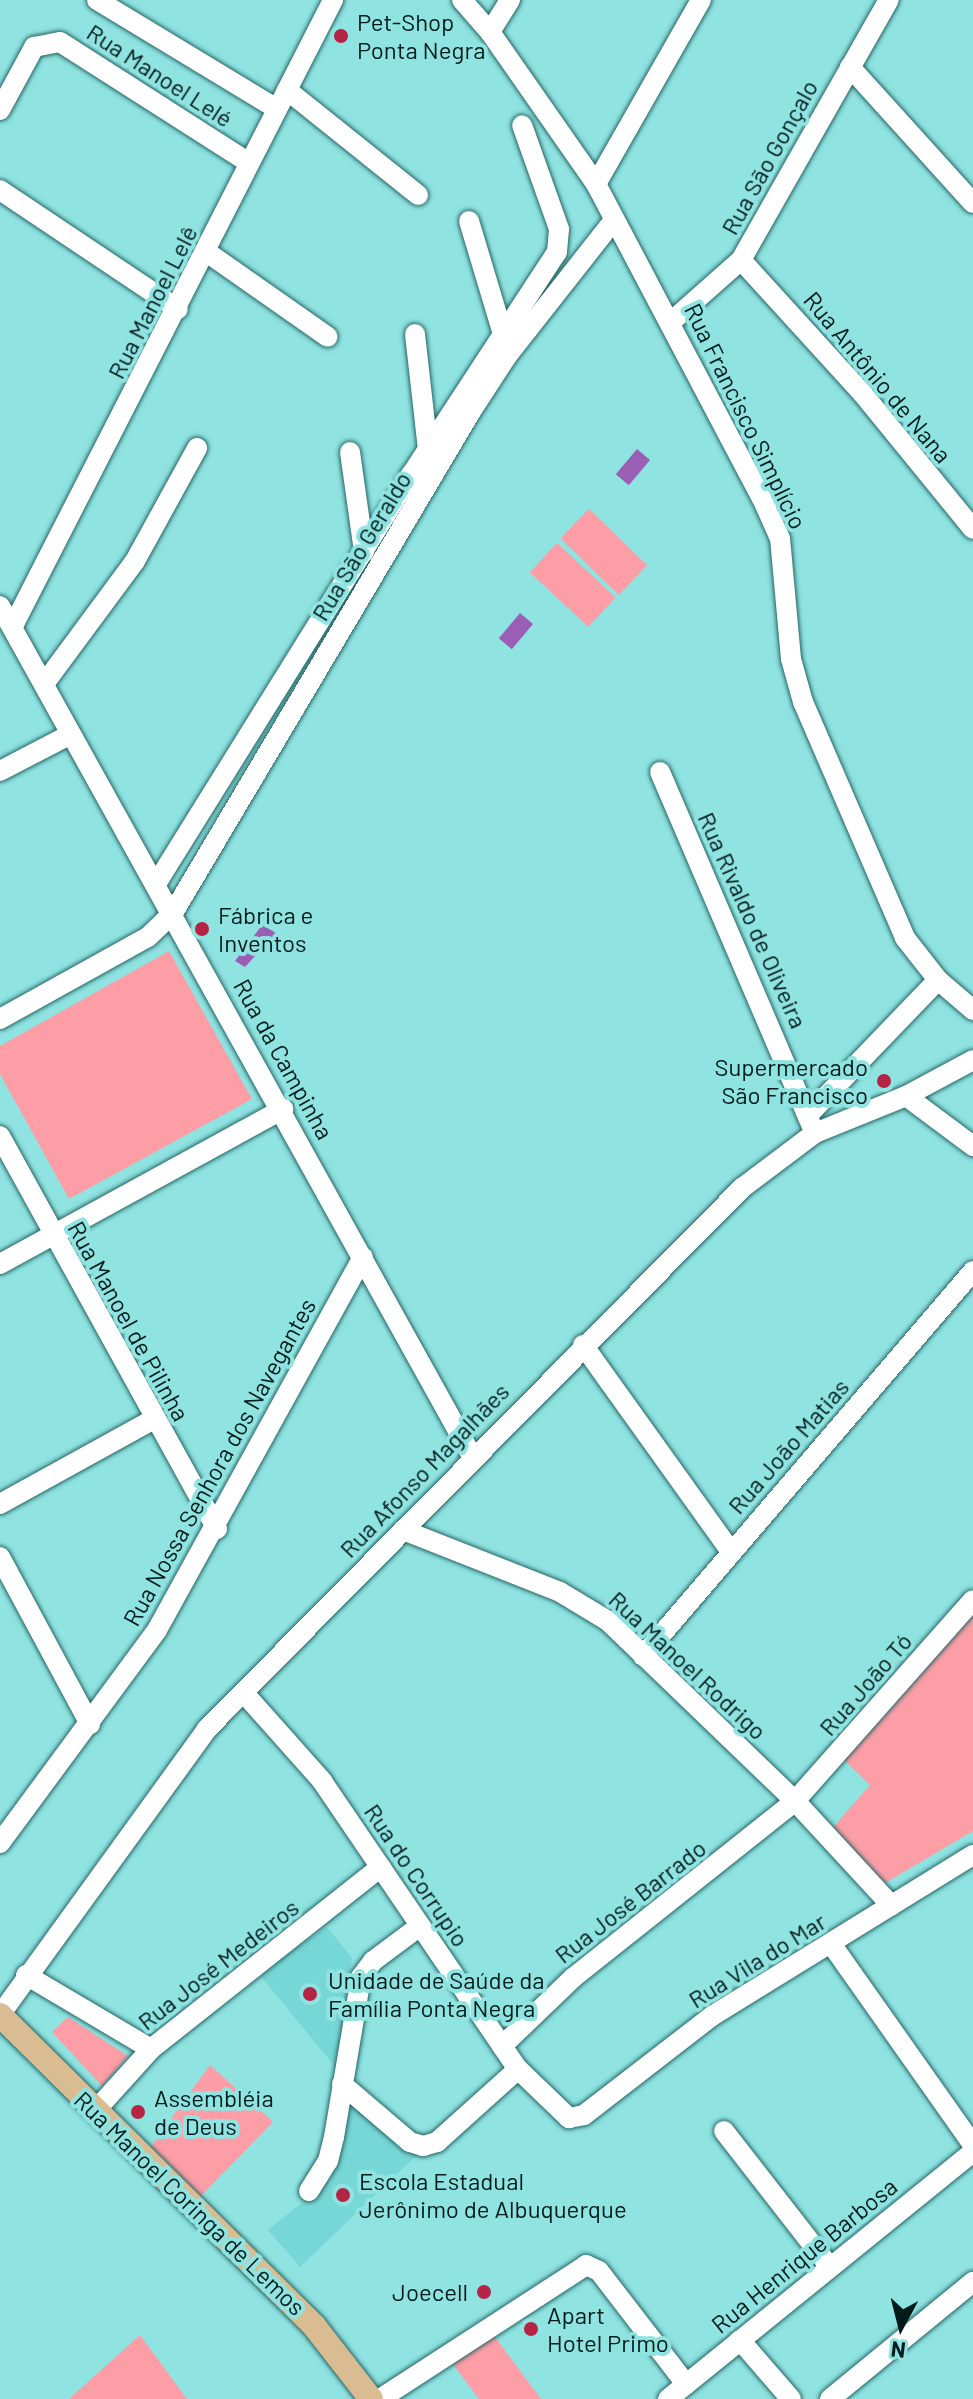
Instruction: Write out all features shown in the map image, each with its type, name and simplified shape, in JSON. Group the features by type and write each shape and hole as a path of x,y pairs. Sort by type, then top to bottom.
{"main road":[{"name":"Rua Manoel Coringa de Lemos","path":"0,2015 315,2327 371,2399"}],"street":[{"path":"97,0 277,109"},
{"name":"Rua Manoel Lelê","path":"13,626 208,253 249,163 333,0"},
{"name":"Rua Francisco Simplício","path":"462,0 490,32 596,184 672,321 780,538 791,659 803,702 899,926 938,980 973,1010"},
{"path":"490,32 510,0"},
{"path":"596,184 701,0"},
{"name":"Rua São Gonçalo","path":"672,321 741,260 889,0"},
{"name":"Rua Manoel Lelé","path":"0,110 41,42 60,42 249,163"},
{"path":"850,67 973,203"},
{"path":"287,90 418,195"},
{"name":"Rua São Geraldo","path":"156,884 560,240 522,125"},
{"path":"0,190 178,309"},
{"name":"Rua São Geraldo","path":"0,1019 148,937 173,913 470,413 507,356 614,220"},
{"path":"469,221 503,334"},
{"path":"208,253 328,337"},
{"name":"Rua Antônio de Nana","path":"741,260 853,382 973,529"},
{"path":"415,334 428,449"},
{"path":"44,684 135,561 197,448"},
{"path":"350,452 364,552"},
{"name":"Rua da Campinha","path":"0,606 283,1109 472,1456"},
{"path":"0,771 71,734"},
{"name":"Rua Rivaldo de Oliveira","path":"660,772 812,1124"},
{"name":"Rua Afonso Magalhães","path":"0,2015 191,1748 472,1456 742,1188 812,1124 938,980"},
{"name":"Rua Afonso Magalhães","path":"812,1124 906,1096 973,1060"},
{"path":"906,1096 973,1146"},
{"path":"0,1264 283,1109"},
{"name":"Rua Manoel de Pilinha","path":"0,1136 52,1236 217,1529"},
{"name":"Rua Nossa Senhora dos Navegantes","path":"0,1843 157,1630 217,1529 363,1257"},
{"name":"Rua João Matias","path":"643,1656 973,1271"},
{"path":"583,1345 731,1552"},
{"path":"0,1504 154,1419"},
{"name":"Rua Manoel Rodrigo","path":"403,1530 560,1592 608,1621 795,1801 891,1905"},
{"path":"0,1557 90,1724"},
{"name":"Rua João Tó","path":"795,1801 973,1600"},
{"name":"Rua do Corrupio","path":"244,1693 322,1781 518,2069 562,2115 577,2119"},
{"name":"Rua José Barrado","path":"502,2046 574,1977 795,1801"},
{"name":"Rua Vila do Mar","path":"577,2119 712,2016 832,1945 973,1855"},
{"name":"Rua José Medeiros","path":"95,2111 151,2049 381,1867"},
{"path":"309,2191 328,2161 364,1971 420,1926"},
{"path":"832,1945 973,2145"},
{"path":"26,1975 151,2049"},
{"path":"342,2084 410,2142 423,2146 437,2142 518,2069"},
{"path":"724,2131 830,2267"},
{"name":"Rua Henrique Barbosa","path":"668,2399 973,2152"},
{"path":"380,2399 586,2265 599,2271 686,2384"},
{"path":"830,2399 973,2282"},
{"path":"740,2340 791,2399"}],"shaded area":[{"path":"637,449 650,460 629,485 616,474"},
{"path":"589,509 647,565 619,595 561,538"},
{"path":"557,543 616,598 588,627 530,572"},
{"path":"520,613 533,624 512,649 499,638"},
{"path":"262,925 276,933 245,967 235,961"},
{"path":"169,951 252,1099 69,1199 0,1074 0,1046"},
{"path":"973,1611 973,1831 885,1883 829,1832 870,1785 840,1756"},
{"name":"Unidade de Saúde da Família Ponta Negra","path":"327,1927 352,1958 336,2068 259,1974"},
{"path":"68,2017 128,2056 102,2086 52,2032"},
{"path":"210,2065 273,2122 200,2197 150,2148"},
{"name":"Escola Estadual Jerônimo de Albuquerque","path":"345,2095 418,2154 300,2267 268,2230 331,2179"},
{"path":"489,2329 541,2399 479,2399 449,2359"},
{"path":"140,2335 187,2399 69,2399"}],"place":[{"name":"Pet-Shop Ponta Negra","path":"341,36"},
{"name":"Fábrica e Inventos","path":"202,929"},
{"name":"Supermercado São Francisco","path":"884,1081"},
{"name":"Unidade de Saúde da Família Ponta Negra","path":"310,1994"},
{"name":"Assembléia de Deus","path":"138,2112"},
{"name":"Escola Estadual Jerônimo de Albuquerque","path":"343,2195"},
{"name":"Joecell","path":"484,2292"},
{"name":"Apart Hotel Primo","path":"531,2329"}]}
